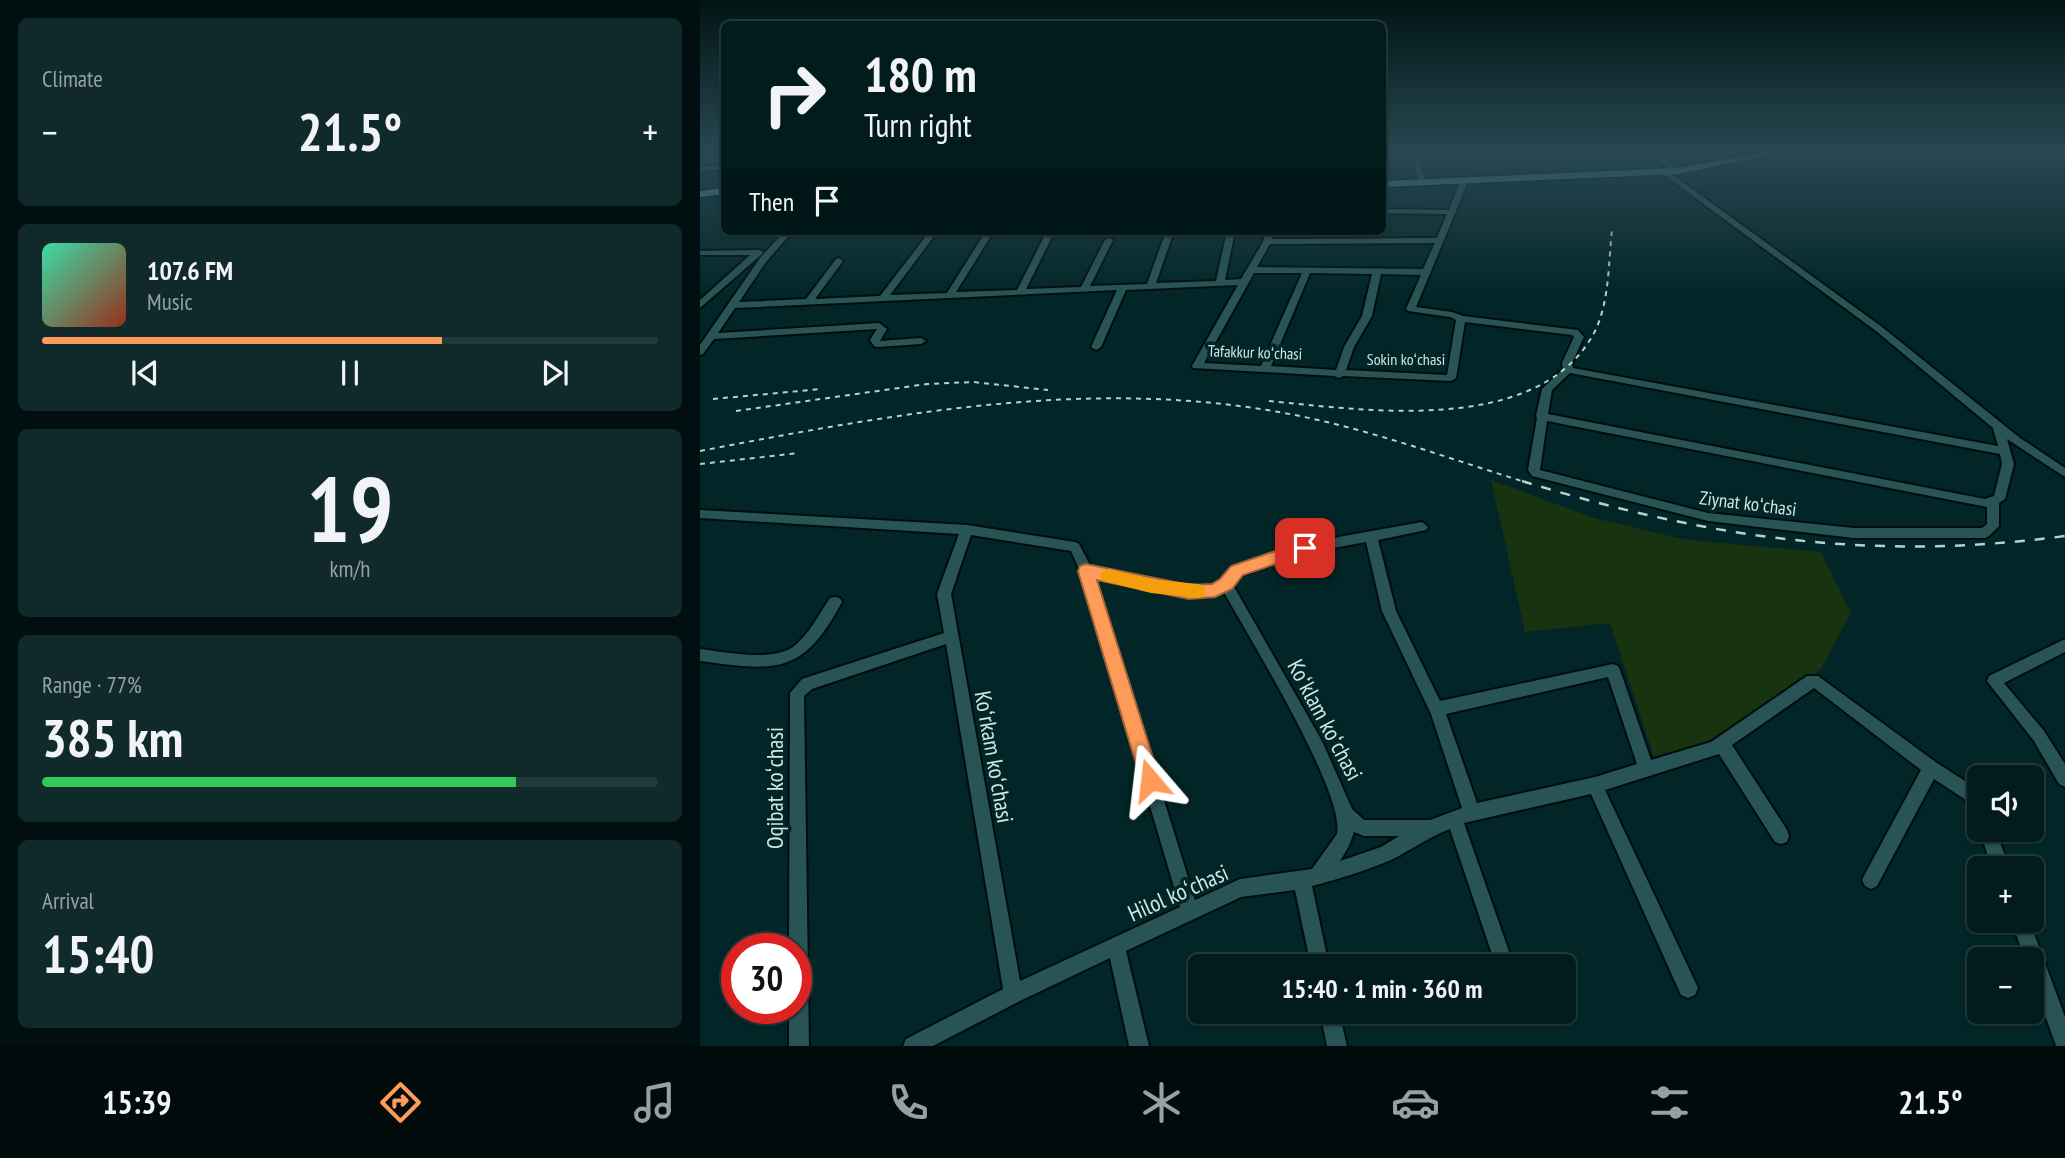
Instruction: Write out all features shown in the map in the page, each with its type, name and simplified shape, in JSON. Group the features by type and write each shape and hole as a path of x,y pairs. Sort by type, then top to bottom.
{"street":[{"path":"1456,200 1411,309 1452,315 1461,320 1575,332 1579,337 1567,363 1568,370 2005,451"},
{"path":"1704,200 1879,329 1998,427 2065,473"},
{"path":"1386,211 1451,212"},
{"path":"700,352 769,252 785,235"},
{"path":"883,298 931,235"},
{"path":"950,295 988,235"},
{"path":"1151,286 1169,235"},
{"path":"1220,283 1230,235"},
{"name":"Tafakkur koʻchasi","path":"1269,235 1197,366 1311,369 1339,375"},
{"path":"1020,292 1048,237"},
{"path":"1084,289 1109,240"},
{"path":"1267,242 1440,240"},
{"path":"700,304 758,252"},
{"path":"700,253 769,252"},
{"path":"808,302 839,261"},
{"path":"1251,270 1426,272"},
{"path":"1265,368 1307,271"},
{"path":"1339,375 1349,347 1367,316 1377,271"},
{"path":"732,305 1244,282"},
{"path":"1096,346 1123,287"},
{"name":"Sokin koʻchasi","path":"1339,375 1451,378 1461,320"},
{"path":"712,336 879,326 882,329 875,343 921,341"},
{"name":"Ziynat koʻchasi","path":"1568,370 1548,386 1541,416 1535,473 1708,517 1854,533 1985,533 1992,529 1993,503 1998,499 2008,464 1998,427"},
{"path":"1541,416 1993,503"},
{"path":"700,514 967,530 1075,547 1086,571 1190,911"},
{"path":"1086,571 1189,592 1215,590 1226,584 1237,571 1305,548 1422,527"},
{"name":"Koʻrkam koʻchasi","path":"967,530 944,594 949,637 1013,994"},
{"path":"1371,536 1389,611 1436,709 1472,812"},
{"name":"Koʻklam koʻchasi","path":"1226,584 1326,765 1347,815"},
{"path":"700,655 768,660 789,657 803,646 835,602"},
{"name":"Oqibat koʻchasi","path":"799,1046 797,693 807,684 949,637"},
{"path":"2065,645 1994,681 2039,736 2065,779"},
{"path":"1436,709 1613,670 1647,770"},
{"name":"Hilol koʻchasi","path":"920,1044 1013,994 1240,888 1309,878 1386,853 1431,828 1472,812 1595,785 1722,744 1807,682 1818,682 1931,768"},
{"path":"1722,744 1781,836"},
{"path":"1871,880 1931,768 1967,792"},
{"path":"1595,785 1688,988"},
{"path":"1347,815 1355,824 1364,828 1431,828"},
{"path":"1318,954 1309,878 1344,839 1347,815"},
{"path":"1455,820 1501,954"},
{"path":"2025,933 2065,1044 2052,1046"},
{"path":"1116,946 1139,1046"},
{"path":"1332,1024 1337,1046"}],"green space":[{"path":"1491,480 1594,518 1687,540 1821,552 1851,613 1821,669 1717,739 1654,757 1610,623 1525,632"}],"railway":[{"path":"1269,401 1351,409 1443,410 1487,403 1528,391 1563,370 1590,340 1597,328 1605,301 1612,230"},
{"path":"736,411 927,384 973,382 1048,390"},
{"path":"713,399 821,389"},
{"path":"700,451 918,413 1064,399 1137,399 1211,403 1315,419 1407,444 1528,483"},
{"path":"700,464 799,453"},
{"path":"1522,481 1658,517 1791,540 1925,546 2065,536"}],"slow traffic":[{"path":"1109,576 1151,586 1198,591"}],"route":[{"path":"1150,780 1086,571 1189,592 1215,590 1226,584 1237,571 1305,548"}]}
